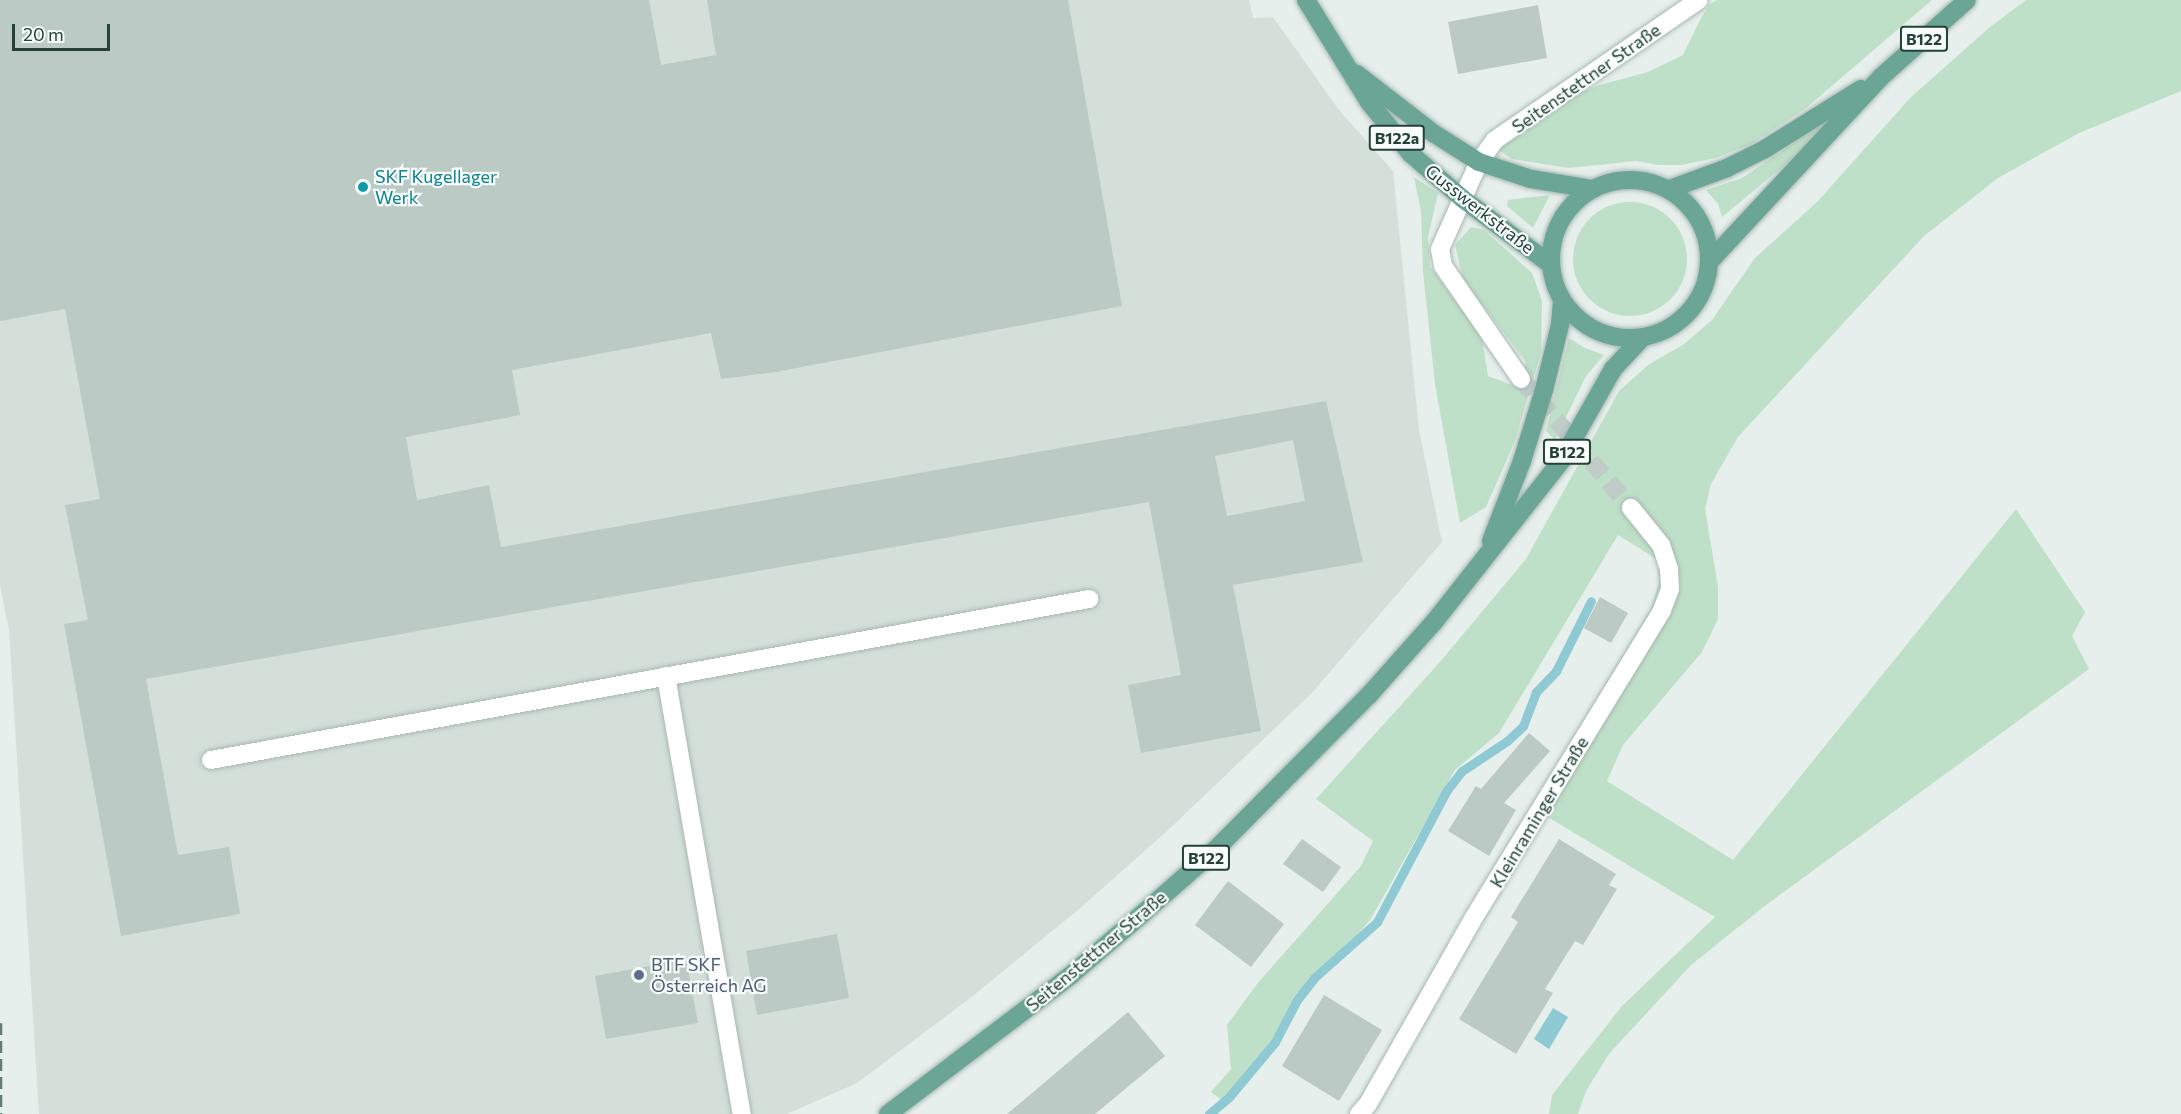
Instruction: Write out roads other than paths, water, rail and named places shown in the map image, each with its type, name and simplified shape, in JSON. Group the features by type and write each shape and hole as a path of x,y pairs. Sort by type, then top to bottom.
{"main road":[{"name":"Gusswerkstraße","path":"1306,0 1346,66 1391,132 1463,199 1550,264"},
{"name":"B122","path":"1711,260 1881,77 1967,0"},
{"name":"Gusswerkstraße","path":"1346,66 1433,133 1479,162 1531,179 1593,189"},
{"name":"B122","path":"1670,189 1727,168 1765,149 1881,77"},
{"name":"B122","path":"1618,180 1644,180 1670,189 1692,207 1706,232 1711,260 1705,288 1691,312 1668,330 1641,339 1611,337 1583,324 1562,302 1554,284 1550,264 1554,234 1569,207 1593,189 1618,180"},
{"name":"Seitenstettner Straße","path":"1484,560 1522,461 1541,400 1560,325 1562,302"},
{"name":"Seitenstettner Straße","path":"888,1114 1071,975 1216,849 1369,695 1484,560 1561,461 1613,369 1641,339"}],"street":[{"name":"Seitenstettner Straße","path":"1521,379 1443,266 1440,249 1479,162 1495,140 1699,0"},
{"name":"Kleinraminger Straße","path":"1359,1114 1368,1104 1473,919 1662,610 1670,589 1669,569 1661,545 1631,508"},
{"path":"211,760 1089,599"},
{"path":"666,676 742,1114"}],"water":[{"path":"1553,1008 1568,1017 1549,1049 1534,1039"}],"waterway":[{"path":"1209,1114 1229,1097 1275,1042 1297,1000 1314,978 1377,922 1447,790 1462,771 1507,741 1523,726 1536,692 1556,671 1591,601"}],"tunnel":[{"path":"1521,379 1631,508"}],"railway":[{"path":"0,1023 0,1114"}],"place":[{"name":"SKF Kugellager Werk","path":"363,187"},
{"name":"BTF SKF Österreich AG","path":"639,975"}]}
